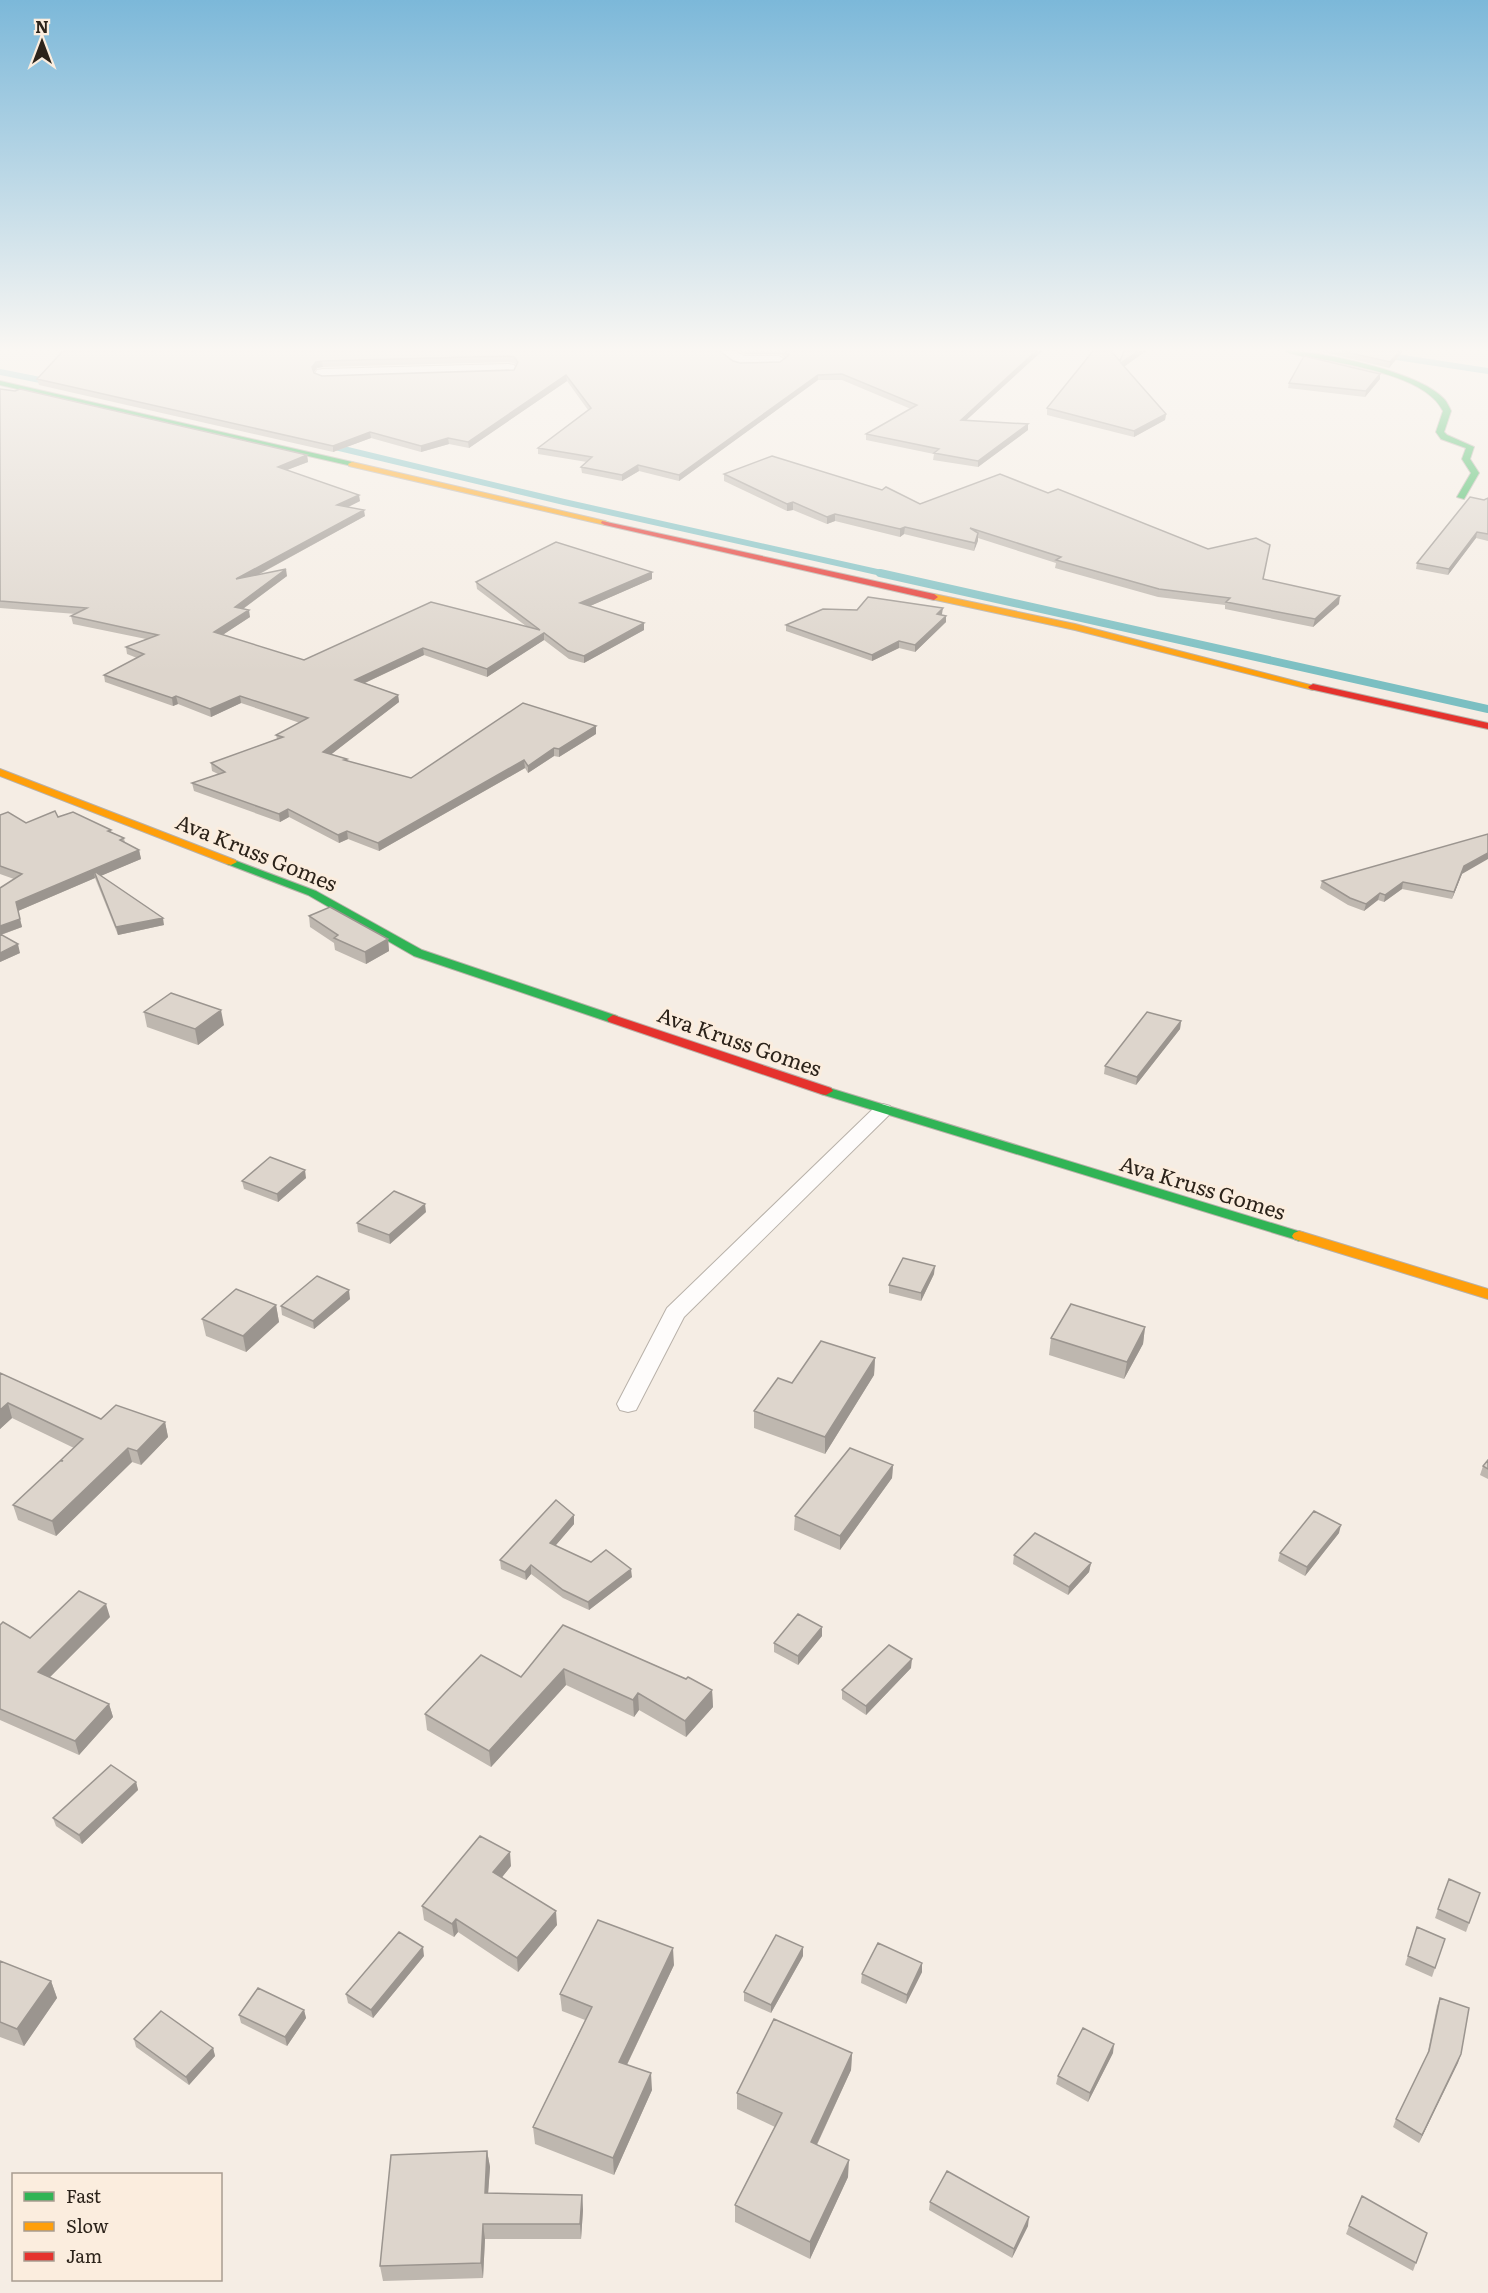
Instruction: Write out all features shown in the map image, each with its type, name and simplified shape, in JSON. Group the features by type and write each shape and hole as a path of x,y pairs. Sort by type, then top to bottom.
{"street":[{"path":"324,458 796,567 1075,627 1273,678 1488,726"},
{"path":"1461,497 1475,473 1466,458"},
{"name":"Ava Kruss Gomes","path":"0,772 312,893 418,953 883,1110 1488,1294"}],"lane":[{"path":"628,1404 675,1313 883,1110"}],"building":[{"path":"0,458 300,458 278,467 359,495 337,505 364,510 236,579 286,569 235,607 249,610 214,632 304,660 431,602 540,630 476,582 556,542 652,572 580,603 644,623 584,656 568,651 544,633 487,669 423,648 355,680 398,695 323,752 411,778 523,703 596,726 559,749 554,748 528,766 524,760 378,843 347,831 338,835 288,809 279,814 192,783 225,772 211,763 283,737 276,735 308,718 240,696 210,709 176,696 172,698 104,675 144,654 126,647 158,635 71,616 87,608 0,601"},
{"path":"591,458 703,458 679,475 638,465 622,475 581,467"},
{"path":"767,458 778,458 882,490 886,487 920,504 1000,474 1048,493 1058,489 1208,549 1256,538 1270,545 1263,579 1340,596 1315,619 1226,602 1230,598 1159,589 1056,560 1061,557 970,528 978,533 975,543 835,514 827,517 793,502 787,504 724,474"},
{"path":"962,458 982,458 978,461"},
{"path":"1470,497 1484,500 1488,498 1488,534 1477,532 1449,569 1417,563"},
{"path":"868,597 943,608 937,614 946,616 915,645 899,641 872,655 786,625 823,609 857,610"},
{"path":"55,811 58,817 73,812 111,830 108,831 124,838 120,840 139,850 16,902 20,919 0,926 0,888 22,874 0,866 0,815 8,812 26,823"},
{"path":"1488,834 1488,853 1464,866 1454,892 1403,882 1385,895 1380,893 1366,904 1350,898 1322,881"},
{"path":"94,871 163,918 116,927"},
{"path":"330,907 388,939 365,952 334,938 338,935 309,916"},
{"path":"0,934 18,944 0,953"},
{"path":"171,993 221,1010 195,1029 144,1012"},
{"path":"1147,1012 1181,1021 1137,1077 1105,1066"},
{"path":"270,1157 305,1170 277,1194 242,1181"},
{"path":"394,1191 425,1204 389,1235 357,1223"},
{"path":"903,1258 935,1266 921,1293 889,1285"},
{"path":"317,1276 349,1290 313,1321 281,1306"},
{"path":"236,1289 276,1305 243,1336 202,1319"},
{"path":"1071,1304 1145,1327 1127,1362 1051,1338"},
{"path":"821,1341 875,1358 825,1437 754,1411 778,1378 792,1383"},
{"path":"0,1373 101,1419 116,1405 165,1422 137,1451 128,1448 52,1521 13,1505 60,1461 63,1461 61,1460 83,1439 8,1403 0,1410"},
{"path":"850,1448 893,1465 840,1536 795,1516"},
{"path":"556,1500 574,1515 550,1543 591,1562 606,1550 631,1569 588,1602 563,1590 531,1565 525,1572 500,1560"},
{"path":"1314,1511 1341,1525 1307,1567 1280,1553"},
{"path":"1035,1533 1091,1563 1069,1587 1014,1555"},
{"path":"79,1591 106,1604 38,1672 109,1704 75,1741 0,1709 0,1625 3,1622 30,1638"},
{"path":"798,1614 822,1627 798,1656 774,1643"},
{"path":"563,1625 686,1679 688,1677 712,1690 685,1721 638,1693 633,1700 564,1669 489,1751 425,1714 481,1655 521,1677"},
{"path":"889,1645 912,1659 866,1706 842,1690"},
{"path":"111,1765 136,1782 79,1835 53,1818"},
{"path":"480,1836 510,1852 493,1872 556,1911 517,1958 456,1919 452,1924 422,1906"},
{"path":"1449,1879 1480,1893 1469,1923 1438,1909"},
{"path":"598,1920 673,1948 619,2062 651,2073 613,2158 533,2127 592,2007 560,1994"},
{"path":"1417,1927 1445,1939 1435,1968 1408,1956"},
{"path":"399,1932 423,1947 371,2010 346,1994"},
{"path":"776,1935 803,1947 771,2005 744,1992"},
{"path":"878,1943 922,1963 907,1995 862,1974"},
{"path":"0,1961 51,1981 17,2029 0,2022"},
{"path":"258,1988 304,2010 285,2037 239,2015"},
{"path":"1440,1998 1469,2008 1461,2054 1422,2135 1396,2119 1429,2051"},
{"path":"161,2011 213,2048 186,2077 134,2039"},
{"path":"774,2019 852,2053 811,2142 849,2160 810,2242 735,2205 782,2113 737,2093"},
{"path":"1083,2028 1114,2044 1090,2093 1058,2076"},
{"path":"487,2151 485,2193 582,2195 580,2224 483,2224 481,2263 380,2266 391,2155"},
{"path":"947,2171 1029,2217 1014,2249 930,2202"},
{"path":"1362,2196 1427,2233 1416,2263 1349,2226"}],"waterway":[{"path":"381,458 564,502 886,574"},
{"path":"880,573 1488,709"}],"traffic: fast":[{"path":"326,458 352,464"},
{"path":"1461,497 1475,473 1466,458"},
{"path":"231,862 312,893 418,953 613,1019"},
{"path":"826,1091 1299,1236"}],"traffic: slow":[{"path":"352,464 605,523"},
{"path":"934,597 1075,627 1313,687"},
{"path":"0,772 231,862"},
{"path":"1299,1236 1488,1294"}],"traffic: jam":[{"path":"605,523 934,597"},
{"path":"1313,687 1488,726"},
{"path":"613,1019 826,1091"}]}
